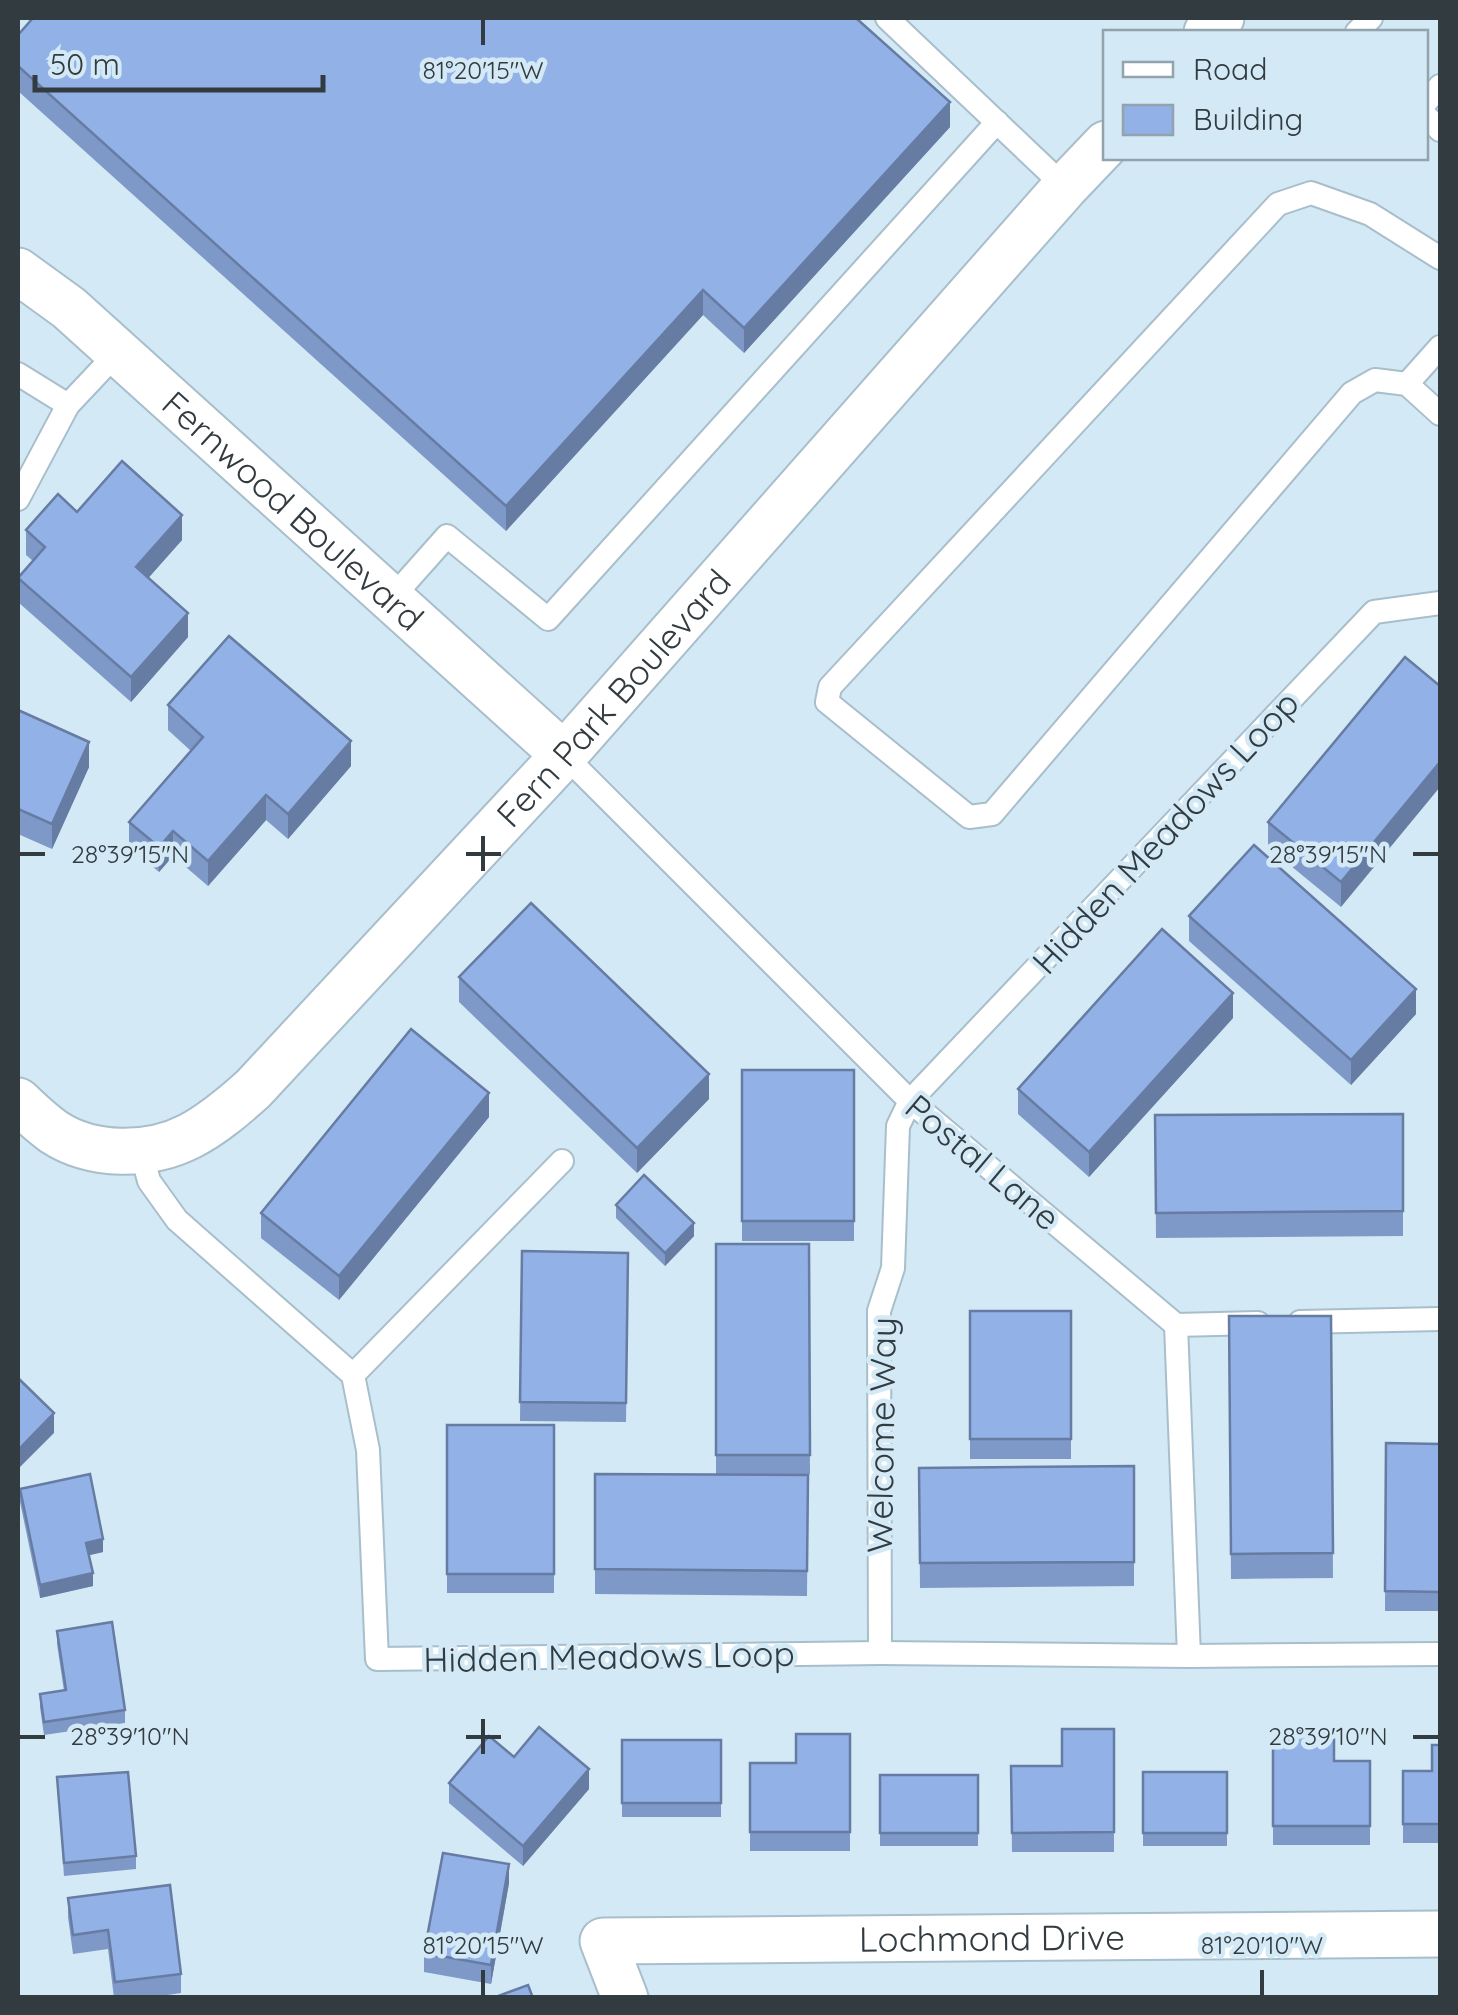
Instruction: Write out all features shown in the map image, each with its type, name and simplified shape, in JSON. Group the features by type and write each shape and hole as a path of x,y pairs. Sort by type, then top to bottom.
{"street":[{"name":"Fern Park Boulevard","path":"18,1101 55,1133 94,1149 141,1151 187,1138 224,1115 253,1090 564,755 1103,147"},
{"name":"Fernwood Boulevard","path":"18,271 70,308 564,755"},
{"name":"Lochmond Drive","path":"625,1998 603,1941 1440,1934"}],"lane":[{"path":"887,18 1065,187"},
{"path":"391,599 447,536 548,619 997,122"},
{"path":"1440,258 1370,214 1311,193 1278,204 830,687 828,702 969,817 992,814 1352,393 1375,380 1407,384 1440,414"},
{"path":"1407,384 1440,347"},
{"path":"18,498 68,405 118,352"},
{"path":"18,374 68,405"},
{"name":"Hidden Meadows Loop","path":"910,1102 1374,612 1440,603"},
{"name":"Postal Lane","path":"564,755 910,1102 1176,1324"},
{"name":"Welcome Way","path":"880,1653 878,1311 892,1268 898,1126 910,1102"},
{"path":"141,1151 148,1181 177,1220 353,1376 562,1160"},
{"path":"1188,1656 1176,1324 1440,1319"},
{"name":"Hidden Meadows Loop","path":"353,1376 368,1450 377,1659 880,1653 1440,1654"}],"building":[{"path":"33,18 856,18 950,102 744,328 703,290 506,506 18,66 18,35"},
{"path":"122,461 182,515 136,567 188,613 131,677 18,578 45,547 26,530 58,494 77,512"},
{"path":"229,636 351,741 288,814 266,795 208,861 173,831 159,847 129,822 203,737 168,705"},
{"path":"1405,657 1440,686 1440,762 1341,882 1268,822"},
{"path":"18,710 89,742 52,824 18,809"},
{"path":"1254,845 1416,989 1351,1060 1189,916"},
{"path":"531,903 709,1074 637,1148 459,977"},
{"path":"1162,929 1233,993 1089,1152 1018,1089"},
{"path":"411,1029 489,1093 339,1276 261,1213"},
{"path":"742,1070 854,1070 854,1221 742,1221"},
{"path":"1403,1114 1403,1211 1156,1213 1155,1115"},
{"path":"644,1175 694,1223 665,1253 616,1205"},
{"path":"716,1244 809,1244 810,1455 716,1455"},
{"path":"522,1251 628,1253 626,1403 520,1402"},
{"path":"970,1311 1071,1311 1071,1439 970,1439"},
{"path":"1229,1316 1331,1316 1333,1553 1231,1554"},
{"path":"18,1378 54,1413 18,1450"},
{"path":"447,1425 554,1425 554,1574 447,1574"},
{"path":"1386,1443 1440,1444 1440,1592 1385,1591"},
{"path":"1134,1466 1134,1562 920,1563 919,1468"},
{"path":"90,1474 103,1539 86,1543 93,1573 40,1585 20,1489"},
{"path":"595,1474 808,1475 807,1571 595,1569"},
{"path":"112,1622 125,1710 44,1722 40,1694 66,1690 57,1631"},
{"path":"539,1727 589,1769 523,1846 449,1783 489,1736 514,1757"},
{"path":"1062,1729 1114,1729 1114,1832 1012,1833 1011,1766 1062,1766"},
{"path":"1273,1731 1334,1731 1334,1761 1370,1761 1370,1826 1273,1826"},
{"path":"796,1734 850,1734 850,1832 750,1832 750,1763 796,1763"},
{"path":"622,1740 721,1740 721,1803 622,1803"},
{"path":"1432,1745 1440,1745 1440,1824 1403,1824 1403,1771 1432,1771"},
{"path":"128,1772 136,1856 64,1863 57,1777"},
{"path":"1143,1772 1227,1772 1227,1833 1143,1833"},
{"path":"880,1775 978,1775 978,1833 880,1833"},
{"path":"443,1853 509,1864 491,1965 424,1953"},
{"path":"170,1885 181,1974 115,1982 108,1930 73,1935 68,1898"},
{"path":"528,1985 533,1998 493,1998"}]}
